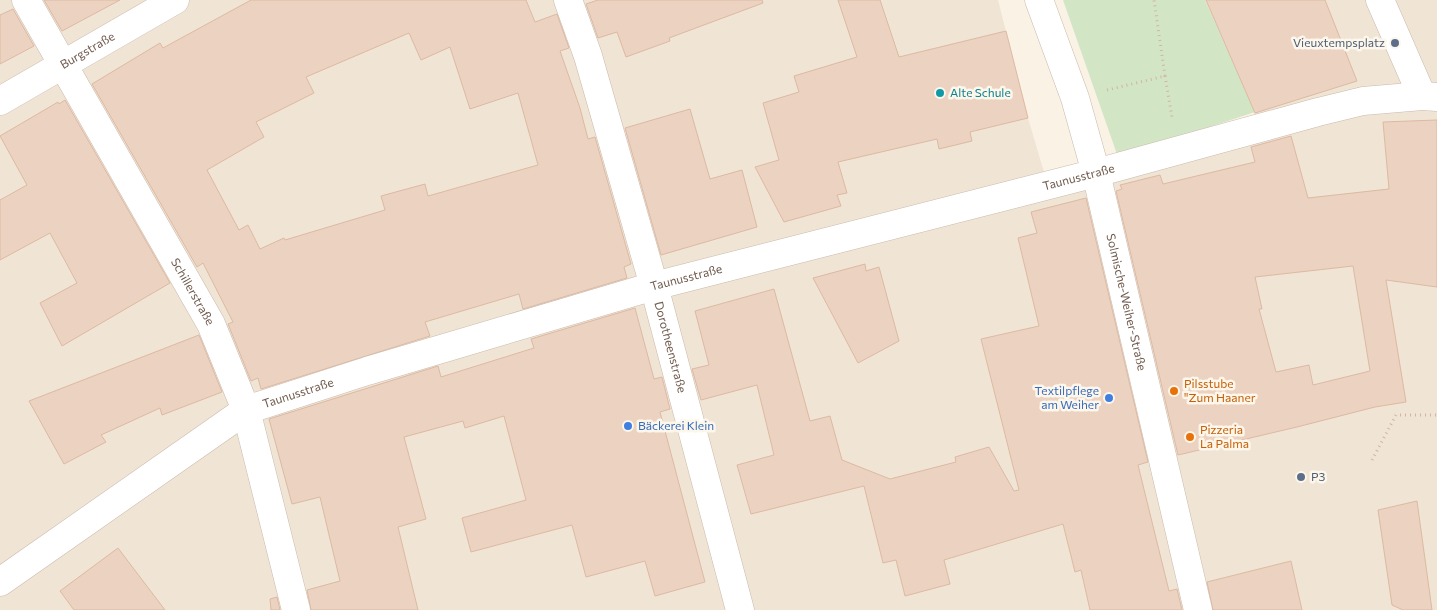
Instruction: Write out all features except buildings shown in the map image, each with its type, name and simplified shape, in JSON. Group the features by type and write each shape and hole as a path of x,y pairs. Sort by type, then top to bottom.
{"street":[{"name":"Schillerstraße","path":"26,0 211,324 246,410 296,610"},
{"name":"Burgstraße","path":"0,101 175,0"},
{"name":"Dorotheenstraße","path":"568,0 588,56 654,286 740,610"},
{"name":"Solmische-Weiher-Straße","path":"1039,0 1075,98 1096,173 1198,610"},
{"path":"1380,0 1430,96"},
{"name":"Taunusstraße","path":"0,582 246,410 368,371 654,286 1096,173 1363,101 1430,96"}],"path":[{"path":"1154,0 1178,150"},
{"path":"1075,98 1165,76"},
{"path":"1372,460 1396,415 1437,415"}],"shaded area":[{"path":"0,0 998,0 1028,118 1051,196 1264,136 1205,0 1437,0 1437,610 0,610"}],"green space":[{"path":"1063,0 1205,0 1255,112 1118,157"}],"place":[{"name":"Vieuxtempsplatz","path":"1395,43"},
{"name":"Alte Schule","path":"940,93"},
{"name":"Pilsstube \"Zum Haaner","path":"1174,391"},
{"name":"Textilpflege am Weiher","path":"1109,398"},
{"name":"Bäckerei Klein","path":"628,426"},
{"name":"Pizzeria La Palma","path":"1190,437"},
{"name":"P3","path":"1301,477"}]}
